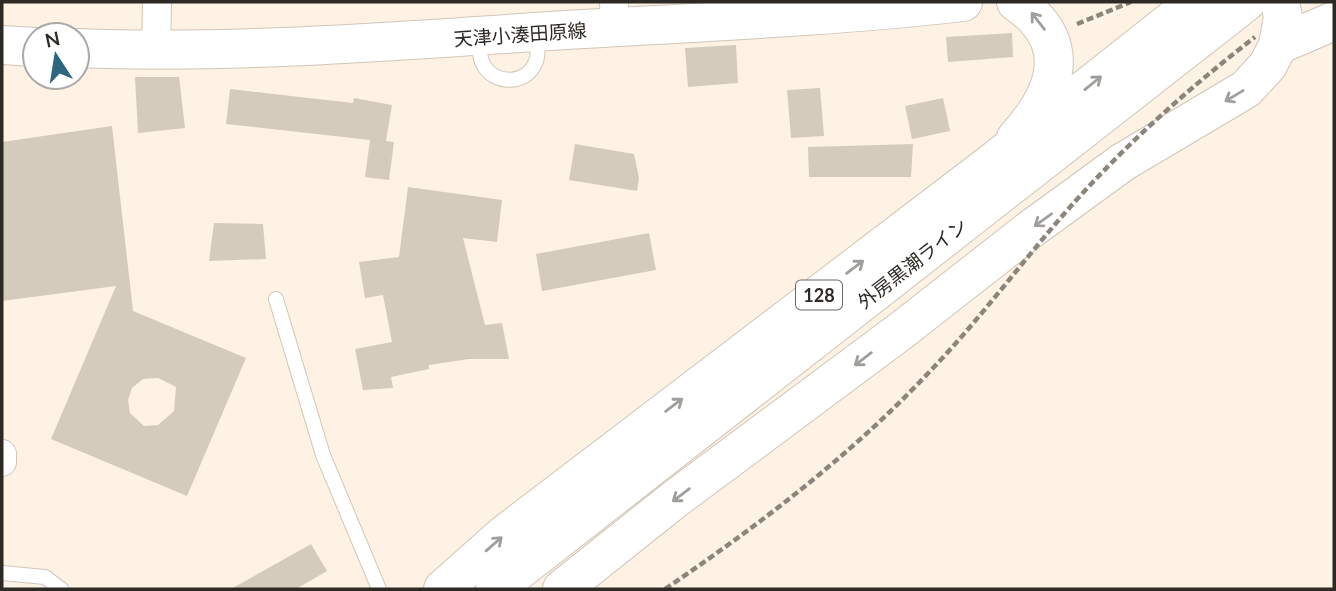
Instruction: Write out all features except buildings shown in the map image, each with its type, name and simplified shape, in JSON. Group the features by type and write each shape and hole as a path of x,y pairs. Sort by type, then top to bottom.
{"main road":[{"name":"天津小湊田原線","path":"91,49 156,51 315,47 536,32 614,15 859,12 963,2"},
{"path":"993,162 1036,115 1047,94 1055,62 1047,33 1034,14 1016,2"},
{"name":"128","path":"443,589 505,534 993,162 1195,2"},
{"path":"562,589 675,499 902,330 1031,229 1123,162 1247,89 1268,65 1259,28 1283,17 1280,2"},
{"name":"128","path":"1259,28 1334,21"},
{"name":"外房黒潮ライン","path":"503,582 1259,28"},
{"path":"2,46 21,47"}],"street":[{"path":"156,51 157,2"},
{"path":"2,454 2,462"}],"lane":[{"path":"276,299 323,455 379,589"},
{"path":"2,573 45,577 61,589"}],"path":[{"path":"1074,25 1131,2"},
{"path":"665,589 827,472 887,416 967,331 1093,182 1259,28"}]}
